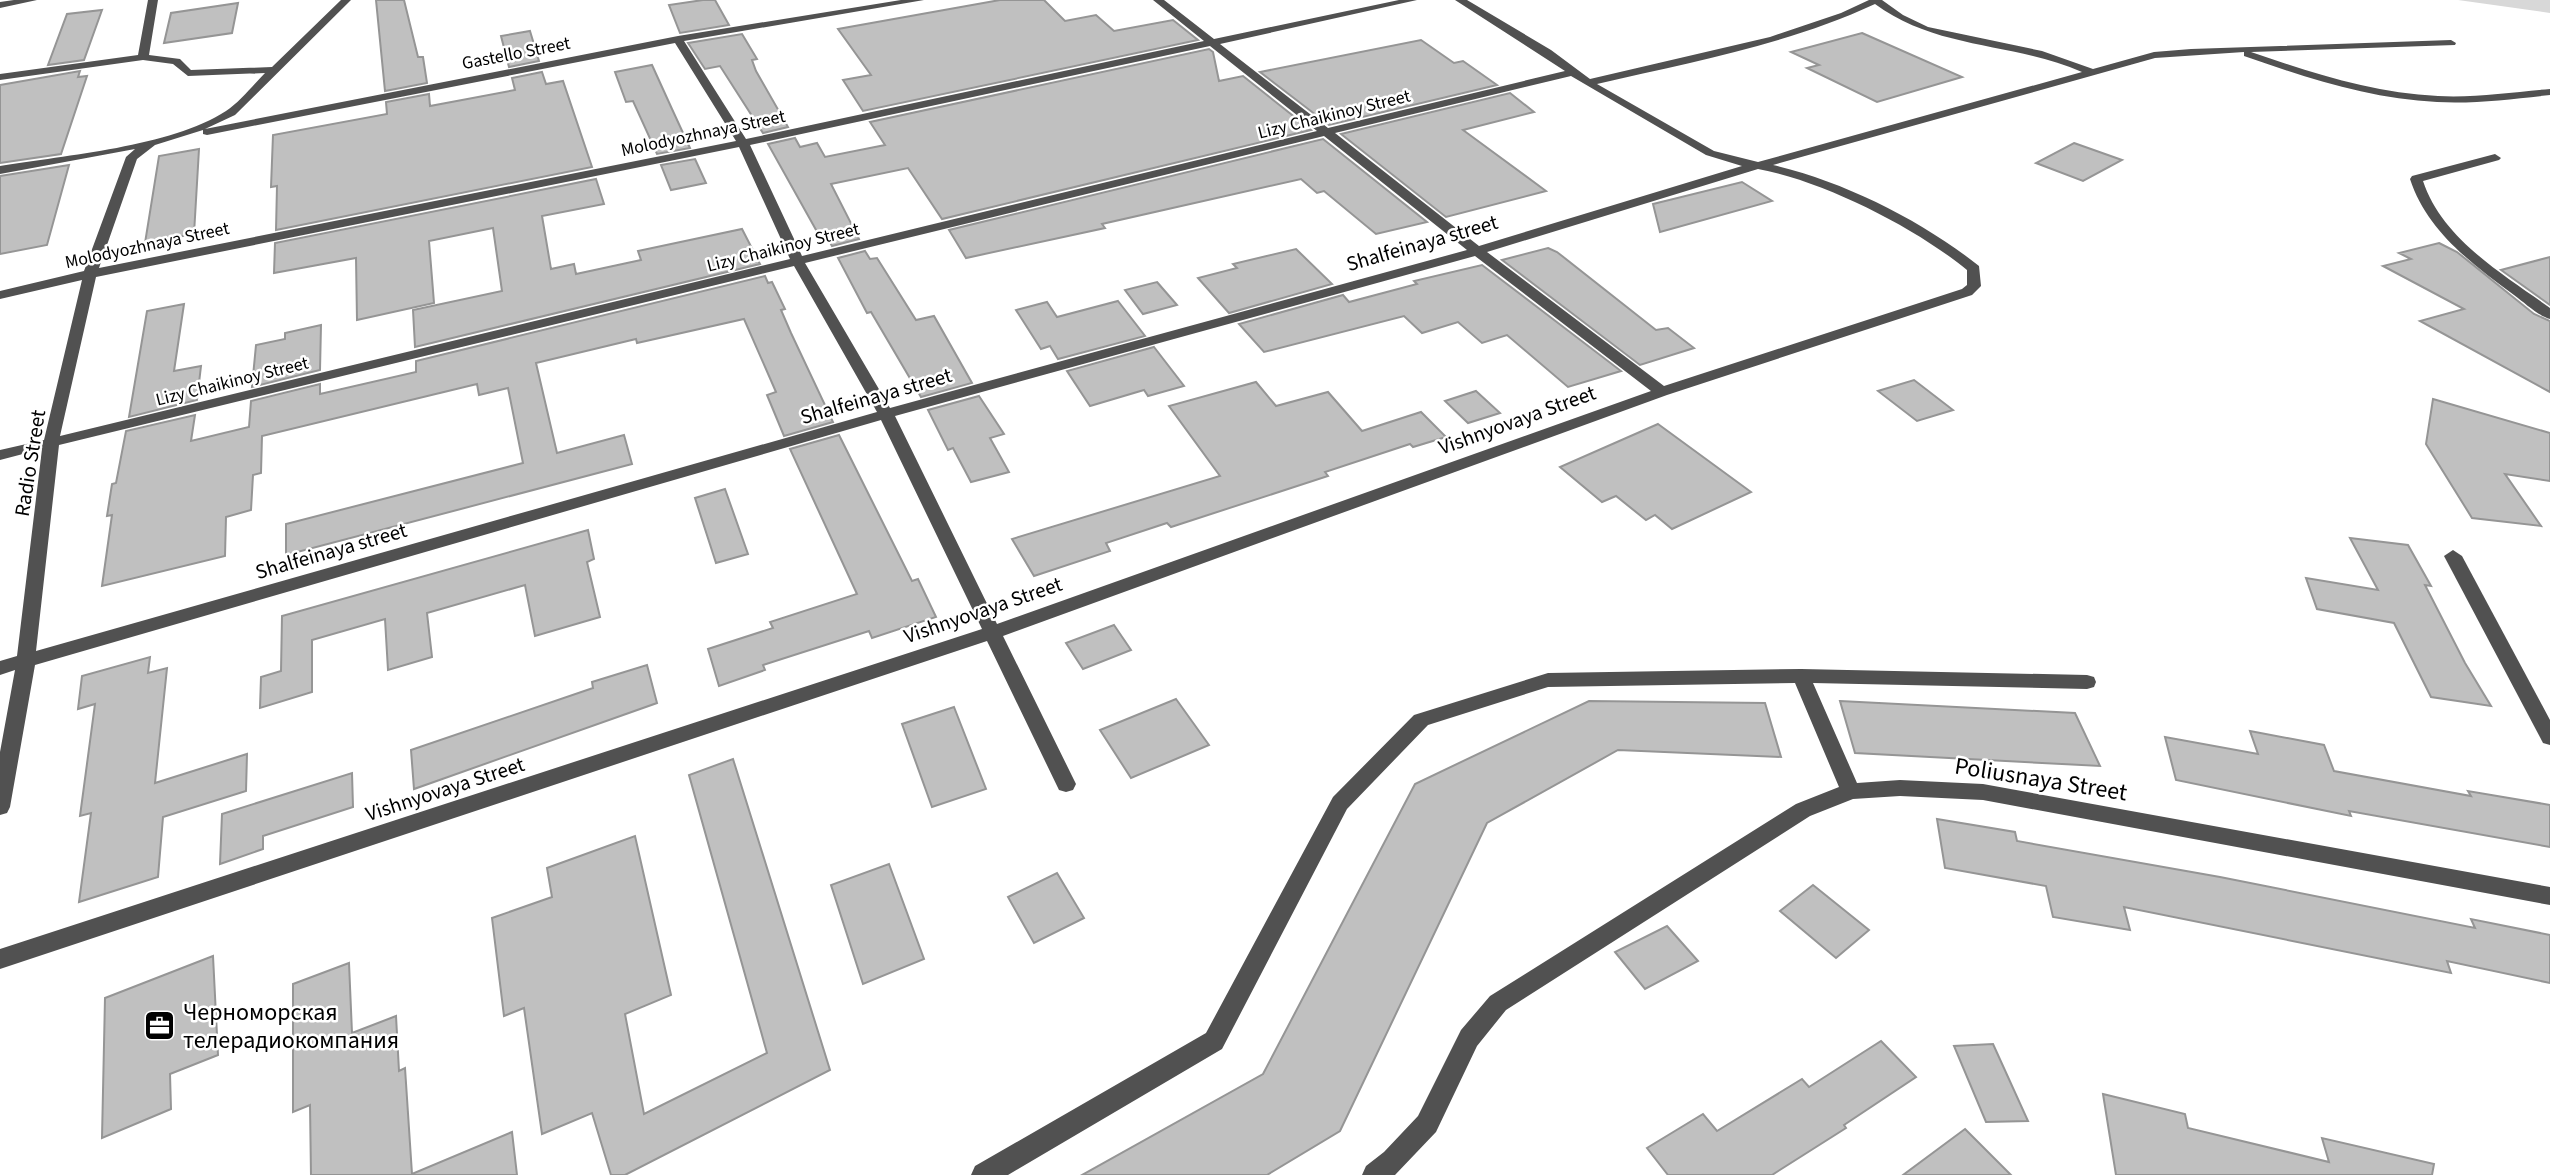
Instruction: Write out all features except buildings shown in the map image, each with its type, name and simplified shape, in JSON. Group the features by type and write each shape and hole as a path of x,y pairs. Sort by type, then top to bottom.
{"street":[{"path":"0,5 32,0"},
{"path":"144,57 153,0"},
{"path":"151,143 198,128 232,113 346,0"},
{"name":"Gastello Street","path":"0,170 121,149 678,39 919,0"},
{"path":"1158,0 1477,251 1662,392"},
{"name":"Molodyozhnaya Street","path":"0,295 90,274 743,143 1412,0"},
{"path":"1460,0 1547,52 1588,83 1719,158 1764,166"},
{"path":"1588,83 1798,31 1852,13 1877,0 1891,14 1914,27 2052,54 2092,72"},
{"path":"678,39 743,143 798,262 886,414 1066,783"},
{"name":"Shalfeinaya street","path":"0,668 886,414 1477,251 1705,180 1764,166 2154,55 2451,43"},
{"path":"2236,50 2302,73 2390,94 2460,99 2550,92"},
{"path":"0,77 144,57 176,61 188,73 274,69"},
{"name":"Lizy Chaikinoy Street","path":"0,455 1573,72"},
{"name":"Radio Street","path":"0,807 26,660 51,443 90,274 132,157 151,143"},
{"path":"2495,158 2416,179 2418,196 2487,269 2550,315"},
{"name":"Vishnyovaya Street","path":"0,959 994,632 1662,392 1967,292 1974,286 1974,269 1961,257 1894,218 1785,171 1764,166"},
{"path":"2453,556 2550,738"},
{"path":"1801,676 1851,790"},
{"path":"984,1175 1214,1041 1340,803 1421,720 1548,680 1801,676 2087,682"},
{"name":"Poliusnaya Street","path":"1375,1175 1427,1124 1469,1038 1498,1003 1803,810 1851,790 1900,788 1983,792 2550,896"}],"shaded area":[{"path":"2458,0 2550,0 2550,13"}],"place":[{"name":"Черноморская телерадиокомпания","path":"160,1026"}]}
